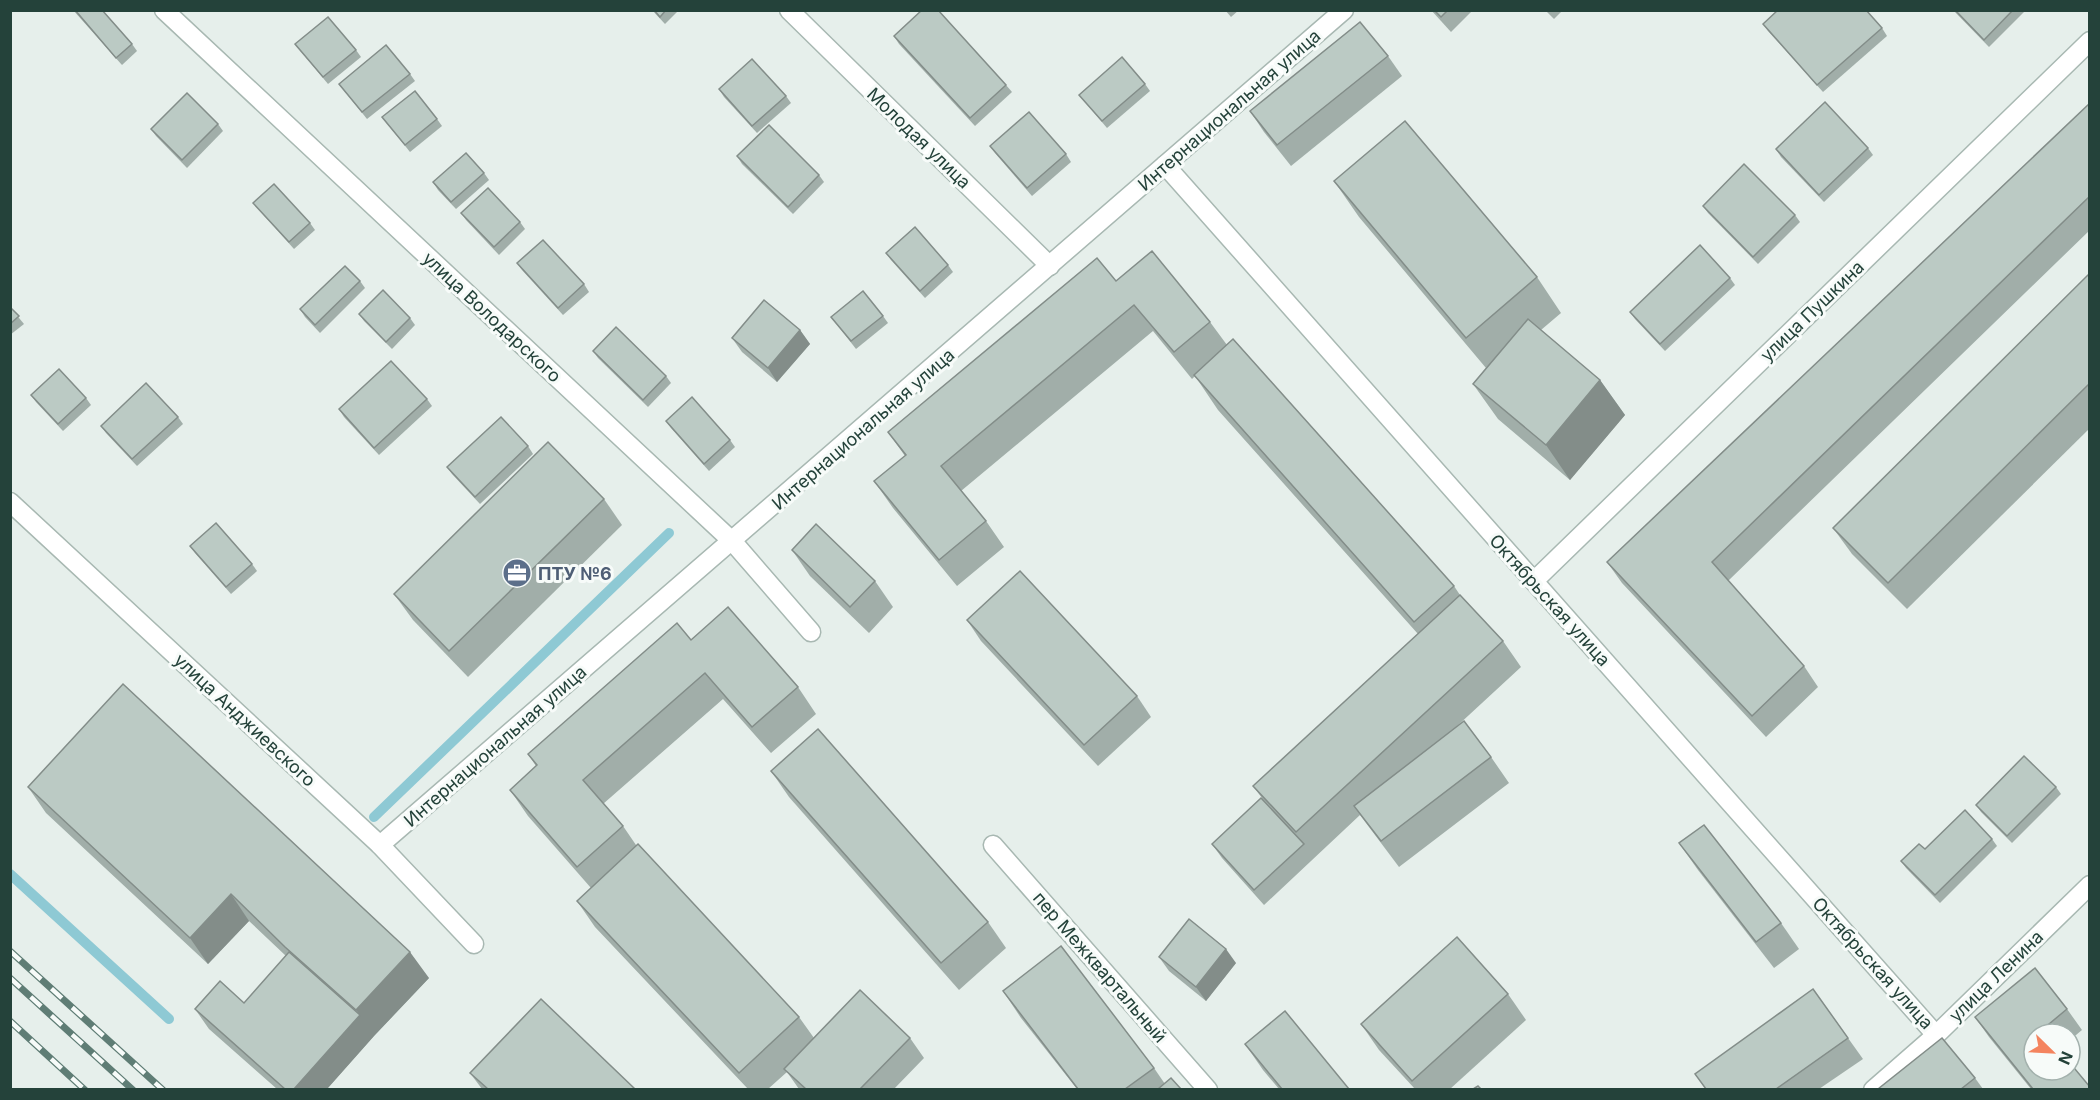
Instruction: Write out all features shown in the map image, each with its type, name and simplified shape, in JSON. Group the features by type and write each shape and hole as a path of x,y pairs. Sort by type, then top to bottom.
{"street":[{"name":"улица Володарского","path":"164,10 733,542 811,632"},
{"name":"Молодая улица","path":"789,10 1050,266"},
{"name":"Интернациональная улица","path":"380,845 733,542 1344,10"},
{"name":"улица Пушкина","path":"1534,581 2090,41"},
{"name":"Октябрьская улица","path":"1165,165 1936,1035"},
{"name":"улица Анджиевского","path":"10,502 380,845 474,944"},
{"name":"пер Межквартальный","path":"993,844 1208,1089"},
{"name":"улица Ленина","path":"1873,1089 1936,1035 2090,885"}],"building":[{"path":"75,10 102,10 132,44 116,58"},
{"path":"654,10 666,10 660,17"},
{"path":"922,10 938,10 1006,85 970,118 894,36"},
{"path":"1434,10 1448,10 1441,17"},
{"path":"1778,10 1866,10 1882,28 1817,85 1763,24"},
{"path":"1955,10 2013,10 1984,40"},
{"path":"328,17 356,50 323,77 295,44"},
{"path":"1360,22 1388,56 1277,145 1250,111"},
{"path":"386,45 410,74 362,112 339,84"},
{"path":"1122,57 1145,84 1102,121 1079,95"},
{"path":"752,59 786,96 752,126 719,89"},
{"path":"415,91 437,119 405,145 382,117"},
{"path":"187,93 218,124 182,160 151,129"},
{"path":"1825,102 1868,148 1819,195 1776,149"},
{"path":"2090,103 2090,196 1712,562 1804,666 1752,716 1607,562"},
{"path":"1029,112 1066,154 1027,188 990,146"},
{"path":"1405,121 1537,277 1466,338 1334,181"},
{"path":"769,125 819,175 788,207 737,156"},
{"path":"466,153 484,173 451,202 433,182"},
{"path":"1744,164 1795,215 1753,257 1703,206"},
{"path":"274,184 310,223 289,242 253,203"},
{"path":"488,188 520,222 494,247 461,213"},
{"path":"915,227 948,265 920,291 886,253"},
{"path":"543,240 584,284 558,308 517,263"},
{"path":"1700,245 1730,278 1660,344 1630,312"},
{"path":"1152,251 1210,322 1174,352 1134,305 941,466 986,521 939,560 874,481 906,455 888,432 1097,258 1116,281"},
{"path":"345,266 360,281 315,325 300,309"},
{"path":"2090,273 2090,383 1888,583 1833,528"},
{"path":"383,290 410,318 386,342 359,314"},
{"path":"863,291 883,316 851,341 831,317"},
{"path":"764,300 800,330 768,368 732,338"},
{"path":"10,307 19,316 10,324"},
{"path":"1528,319 1600,380 1546,445 1473,384"},
{"path":"616,327 666,376 643,400 593,351"},
{"path":"1233,339 1454,586 1414,622 1194,375"},
{"path":"391,361 427,399 374,448 339,409"},
{"path":"59,369 86,398 58,424 31,395"},
{"path":"146,383 178,417 132,459 101,426"},
{"path":"692,397 730,440 704,464 666,421"},
{"path":"501,417 528,446 475,497 447,467"},
{"path":"548,442 604,499 449,651 394,594"},
{"path":"216,523 252,564 226,587 190,546"},
{"path":"816,524 875,581 850,607 792,550"},
{"path":"1020,571 1137,696 1084,745 967,620"},
{"path":"1460,595 1503,641 1296,832 1253,786"},
{"path":"728,607 798,687 752,727 705,673 583,780 623,826 577,867 510,790 537,765 528,754 677,623 691,640"},
{"path":"123,684 410,952 356,1010 285,947 231,894 190,938 28,787"},
{"path":"1464,721 1491,757 1381,841 1354,806"},
{"path":"818,729 988,922 941,963 771,771"},
{"path":"2024,756 2056,787 2007,836 1976,805"},
{"path":"1261,798 1304,844 1254,890 1212,844"},
{"path":"1965,810 1992,839 1935,895 1901,861 1919,844 1925,849"},
{"path":"1704,825 1781,923 1756,942 1679,843"},
{"path":"638,844 799,1017 739,1073 577,901"},
{"path":"1189,919 1226,949 1196,987 1159,957"},
{"path":"1457,937 1508,994 1412,1081 1361,1024"},
{"path":"1061,946 1154,1068 1125,1089 1078,1089 1003,991"},
{"path":"289,952 360,1015 294,1089 285,1089 195,1009 220,981 244,1003"},
{"path":"2035,968 2067,1009 2051,1022 2022,1022 2022,1075 1975,1017"},
{"path":"1813,989 1848,1038 1776,1089 1706,1089 1695,1074"},
{"path":"860,990 910,1038 860,1089 806,1089 784,1069"},
{"path":"541,999 635,1089 488,1089 470,1073"},
{"path":"1285,1011 1349,1089 1282,1089 1245,1044"},
{"path":"1942,1038 1975,1078 1961,1089 1878,1089"},
{"path":"2082,1077 2090,1087 2090,1089 2033,1089 2027,1082 2082,1082"},
{"path":"1171,1078 1181,1089 1158,1089"}],"waterway":[{"path":"374,817 669,533"},
{"path":"10,874 169,1019"}],"railway":[{"path":"10,951 163,1090"},
{"path":"10,978 133,1090"},
{"path":"10,1021 85,1090"}],"place":[{"name":"ПТУ №6","path":"517,573"}]}
